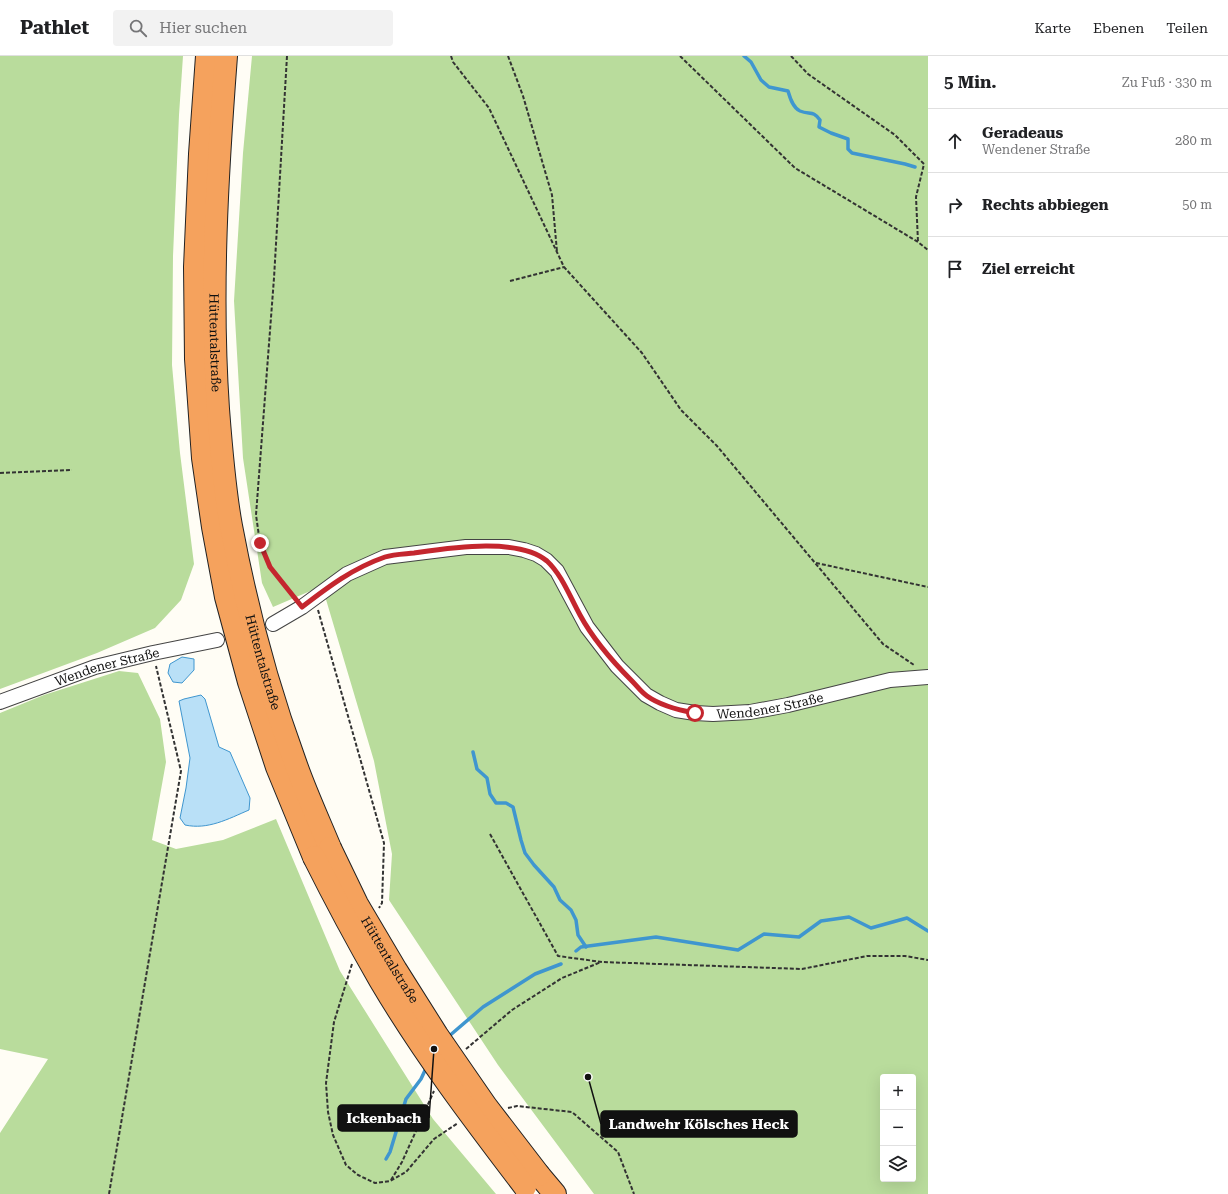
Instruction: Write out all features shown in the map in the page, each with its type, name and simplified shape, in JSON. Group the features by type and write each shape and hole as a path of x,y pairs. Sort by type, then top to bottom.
{"highway":[{"name":"Hüttentalstraße","path":"207,56 200,154 195,267 196,359 203,458 213,527 226,597 247,674 278,767 322,853 361,910 396,970 433,1028 486,1106 532,1185 555,1194"},
{"name":"Hüttentalstraße","path":"226,56 218,158 214,267 215,358 222,456 231,525 244,586 267,678 322,853"}],"street":[{"name":"Wendener Straße","path":"273,624 302,607 347,574 385,557 466,547 509,547 536,554 546,560 557,571 587,627 617,666 646,695 676,710 713,714 750,712 788,705 890,680 928,677"},
{"name":"Wendener Straße","path":"0,702 95,667 217,640"}],"path":[{"path":"287,56 274,278 256,515 260,543 270,567 302,607"},
{"path":"451,56 453,62 489,108 564,267 642,353 680,410 717,446 883,644 915,666"},
{"path":"508,56 523,96 552,195 557,254"},
{"path":"680,56 795,168 918,242 928,250"},
{"path":"791,56 808,74 895,135 924,164 916,197 918,242"},
{"path":"510,282 564,267"},
{"path":"0,473 72,470"},
{"path":"815,563 928,587"},
{"path":"109,1194 180,771 153,653"},
{"path":"490,834 558,956 602,962 802,969 867,956 905,956 928,960"},
{"path":"466,1050 512,1010 562,978 602,962"},
{"path":"390,1181 402,1162 433,1093 438,1086"}],"green space":[{"path":"0,56 183,56 173,256 172,365 180,453 194,564 181,600 155,628 97,653 0,689"},
{"path":"252,56 928,56 928,1194 594,1194 498,1065 389,900 392,854 374,761 322,586 273,607 262,583 243,458 234,301 243,153"},
{"path":"119,671 138,673 160,719 166,762 152,840 176,849 223,840 276,819 340,971 433,1119 496,1194 0,1194 0,1133 48,1059 0,1049 0,713 44,695"}],"water":[{"path":"182,657 194,659 194,670 182,683 173,682 168,673 170,664"},
{"path":"201,695 205,699 219,747 230,752 250,798 249,810 218,823 193,826 185,825 180,818 190,758 179,701"}],"waterway":[{"path":"744,56 751,62 761,80 769,87 788,91 795,108 818,117 820,120 819,127 848,139 848,149 852,153 915,167"},
{"path":"473,752 477,769 487,778 490,794 496,803 506,803 513,807 525,853 554,887 560,900 571,910 576,920 578,935 586,947"},
{"path":"576,951 581,947 656,937 738,950 764,934 799,937 821,921 849,917 871,928 907,918 928,931"},
{"path":"448,1037 483,1007 535,974 561,964"},
{"path":"386,1159 390,1152 406,1099 421,1079 427,1066"}],"place":[{"name":"Ickenbach","path":"434,1049"},
{"name":"Landwehr Kölsches Heck","path":"588,1077"}],"route":[{"path":"260,543 270,567 302,607 347,574 385,557 426,551 486,546 509,547 536,554 546,560 557,571 587,627 617,666 646,695 676,710 695,713"}]}
